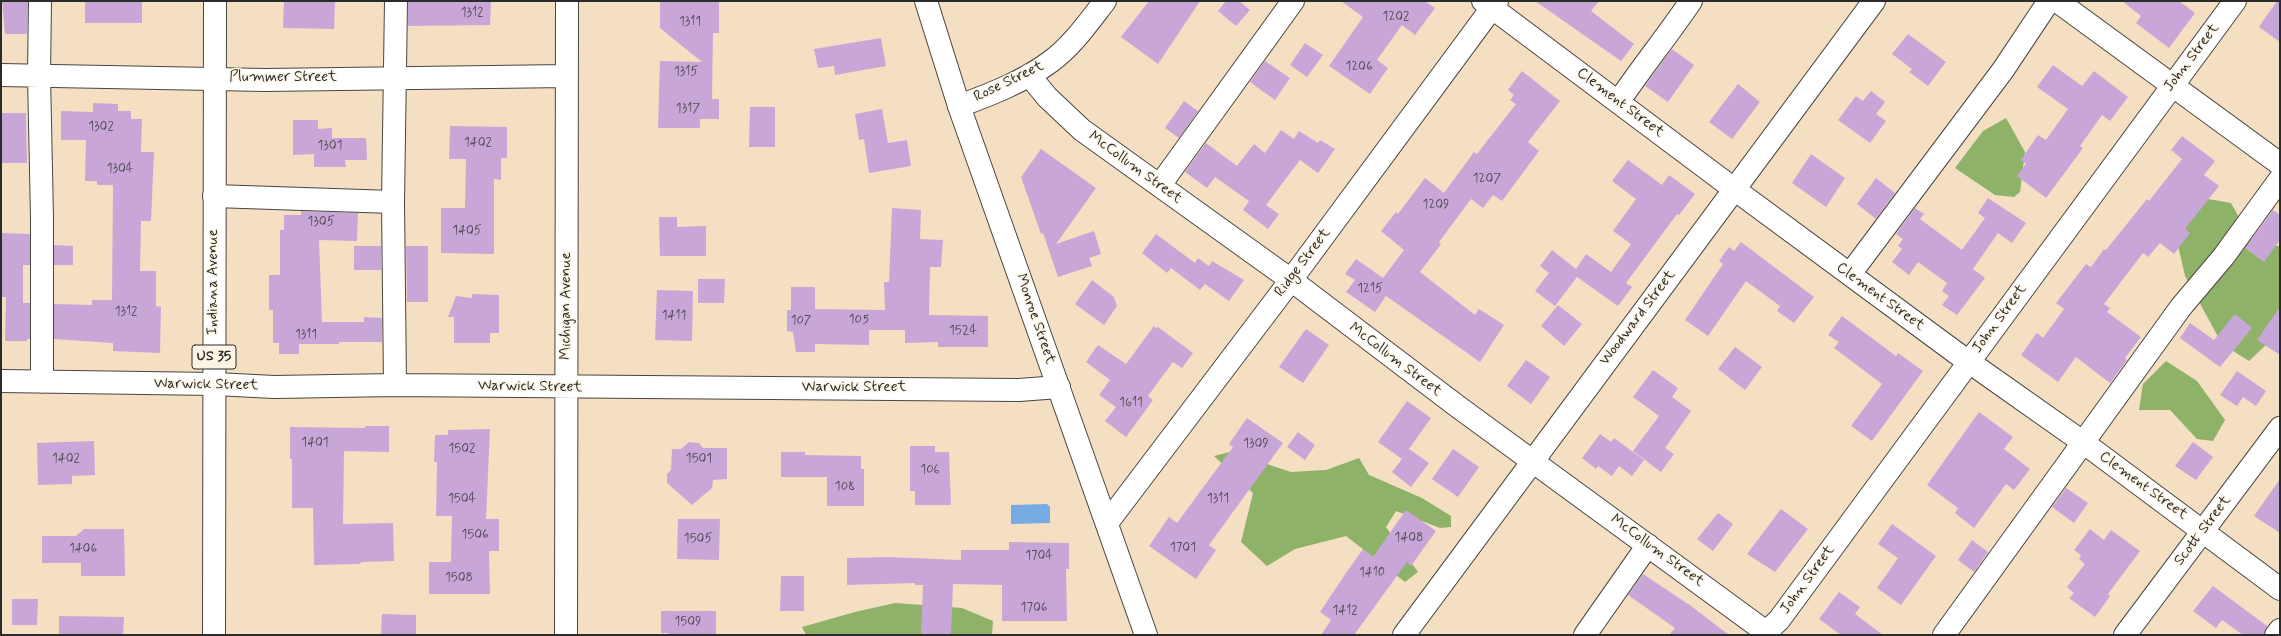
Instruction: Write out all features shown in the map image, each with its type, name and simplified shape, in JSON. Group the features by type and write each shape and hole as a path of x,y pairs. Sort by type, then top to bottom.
{"street":[{"path":"40,1 39,75 42,218 42,382"},
{"name":"Indiana Avenue","path":"214,635 215,1"},
{"path":"395,385 392,202 396,77 396,1"},
{"name":"Michigan Avenue","path":"566,635 567,1"},
{"name":"Monroe Street","path":"926,1 959,106 1146,635"},
{"name":"Rose Street","path":"959,106 984,97 1029,75 1049,63 1069,45 1104,1"},
{"path":"1160,185 1293,1"},
{"path":"1619,101 1655,54 1691,1"},
{"name":"Woodward Street","path":"1404,635 1874,1"},
{"path":"1850,274 2003,70 2049,1"},
{"path":"2057,1 2280,164"},
{"name":"John Street","path":"1766,634 1779,620 2235,1"},
{"name":"Clement Street","path":"1490,3 1734,189 1969,361 2084,442 2280,589"},
{"name":"Ridge Street","path":"1107,523 1291,280 1490,3"},
{"name":"Plummer Street","path":"1,75 265,80 396,77 566,76"},
{"name":"McCollum Street","path":"1029,75 1047,97 1082,130 1291,280 1457,406 1534,460 1766,634"},
{"path":"1944,635 2181,307 2224,256 2280,179"},
{"path":"214,196 392,202"},
{"name":"Warwick Street","path":"1,381 215,384 274,387 395,385 567,387 887,387 1011,390 1059,387"},
{"name":"Scott Street","path":"2125,635 2280,428"},
{"path":"1585,635 1648,545"},
{"path":"2276,635 2280,630"}],"green space":[{"path":"2006,118 2025,152 2020,192 2014,197 1995,195 1955,168 1983,131"},
{"path":"2174,193 2231,203 2255,246 2280,246 2280,318 2268,343 2249,361 2222,344 2185,276 2172,219"},
{"path":"2166,361 2197,381 2225,420 2213,441 2197,439 2170,410 2139,410 2143,384"},
{"path":"1230,452 1291,472 1326,470 1359,458 1369,475 1422,498 1451,516 1451,527 1440,528 1396,511 1386,527 1418,572 1405,582 1346,536 1295,549 1267,566 1241,542 1253,493 1214,456"},
{"path":"895,603 962,608 993,621 992,635 806,635 802,627 855,612"}],"water":[{"path":"1047,504 1050,507 1050,523 1011,524 1011,505"}],"building":[{"path":"2,1 28,1 27,34 5,34"},
{"path":"85,1 142,1 142,23 85,23"},
{"path":"284,1 335,1 334,29 283,28"},
{"path":"408,1 491,1 490,25 408,26"},
{"path":"660,1 719,1 719,33 713,33 712,99 719,99 719,119 700,119 700,128 658,128 660,61 702,62 660,28"},
{"path":"1149,1 1200,1 1158,64 1121,37"},
{"path":"1226,1 1239,1 1250,10 1236,26 1218,11"},
{"path":"1341,1 1425,1 1435,8 1415,35 1402,25 1377,60 1388,68 1370,94 1329,66 1363,17"},
{"path":"1535,1 1599,1 1591,11 1634,44 1621,61"},
{"path":"2122,1 2179,1 2195,13 2169,48 2136,23 2141,16"},
{"path":"2277,1 2280,1 2280,42 2259,27"},
{"path":"1908,34 1946,62 1928,86 1909,72 1912,69 1892,54"},
{"path":"881,38 886,66 835,75 834,66 818,68 814,49"},
{"path":"1305,43 1323,55 1307,77 1290,65"},
{"path":"1672,49 1694,65 1668,102 1645,86"},
{"path":"1265,61 1290,78 1275,100 1250,82"},
{"path":"2053,65 2082,86 2094,71 2128,97 2110,121 2102,115 2080,146 2083,148 2046,198 2017,176 2026,164 2021,160 2038,135 2046,140 2068,109 2037,87"},
{"path":"1522,71 1560,101 1528,142 1539,151 1502,201 1493,195 1483,208 1471,199 1439,242 1441,244 1420,272 1475,315 1479,309 1504,325 1480,362 1386,296 1375,312 1346,292 1355,280 1345,274 1356,259 1383,278 1404,250 1381,231 1396,212 1398,214 1425,178 1444,193 1474,152 1477,154 1516,104 1510,100 1514,95 1508,90"},
{"path":"1738,84 1760,102 1732,139 1709,122"},
{"path":"1871,91 1885,102 1876,114 1886,121 1870,143 1838,120 1856,96 1863,101"},
{"path":"1184,101 1198,111 1179,138 1165,128"},
{"path":"93,103 118,104 118,111 131,111 131,119 142,119 141,152 154,152 151,221 141,221 140,271 156,271 156,306 161,307 160,353 113,351 113,343 54,339 54,304 92,305 92,300 112,300 113,185 97,185 97,181 85,181 86,140 61,140 61,111 93,112"},
{"path":"750,107 775,107 775,147 749,147"},
{"path":"882,109 888,143 907,140 911,166 869,173 864,139 859,140 855,114"},
{"path":"1,113 26,113 27,163 1,163"},
{"path":"293,120 318,120 318,129 332,128 332,138 366,138 367,160 345,160 346,167 314,167 314,154 293,155"},
{"path":"450,126 507,127 507,158 501,158 501,180 494,179 494,254 441,253 441,208 465,208 466,159 449,159"},
{"path":"1281,130 1294,139 1299,131 1318,143 1320,140 1335,149 1318,173 1300,160 1266,205 1279,214 1268,229 1243,210 1249,201 1215,177 1207,188 1185,172 1206,143 1237,166 1254,144 1265,153"},
{"path":"2182,136 2215,161 2204,175 2219,186 2185,229 2190,233 2174,254 2160,243 2148,257 2143,253 2104,304 2110,308 2107,312 2141,337 2125,358 2127,360 2110,383 2076,357 2058,382 2021,355 2037,333 2043,338 2064,309 2056,303 2086,264 2091,267 2104,249 2106,250 2147,199 2149,201 2182,159 2171,150"},
{"path":"1041,149 1096,188 1056,244 1094,231 1101,254 1089,258 1092,266 1058,277 1043,233 1041,234 1021,177"},
{"path":"1811,154 1845,178 1826,207 1792,183"},
{"path":"1628,160 1662,185 1669,175 1695,194 1679,215 1677,214 1626,283 1632,287 1618,306 1577,277 1555,306 1535,291 1549,273 1540,266 1552,250 1576,269 1586,254 1611,272 1631,244 1613,231 1636,199 1612,181"},
{"path":"1876,178 1895,193 1876,219 1857,204"},
{"path":"1988,198 2026,223 2012,243 1998,233 1973,269 1985,278 1957,315 1942,305 1949,296 1942,291 1947,283 1918,262 1909,275 1892,262 1902,249 1898,246 1903,239 1896,234 1915,208 1924,214 1920,219 1962,250 1985,218 1978,213"},
{"path":"892,208 921,210 920,239 943,240 941,267 930,267 929,315 988,316 988,347 938,347 938,342 905,343 905,330 869,330 869,345 815,344 815,352 796,352 793,332 787,331 787,310 791,310 791,287 815,287 815,309 885,310 884,282 889,282"},
{"path":"2273,210 2280,215 2280,240 2264,262 2245,248"},
{"path":"301,211 358,213 357,241 319,240 322,322 364,322 364,317 382,318 382,342 299,344 299,354 279,354 279,343 273,343 273,310 269,310 269,275 280,275 280,230 284,230 284,215 301,215"},
{"path":"659,217 677,217 677,227 706,226 706,256 660,256"},
{"path":"1,233 30,234 30,265 23,265 23,303 30,303 30,339 27,339 27,341 5,341 6,297 1,297"},
{"path":"1156,234 1195,263 1198,258 1209,266 1212,261 1244,280 1229,301 1205,284 1200,290 1171,268 1167,273 1142,253"},
{"path":"1741,242 1814,297 1794,323 1777,311 1780,306 1746,281 1708,336 1685,320 1723,264 1719,261 1729,247 1734,251"},
{"path":"54,245 73,246 73,265 54,265"},
{"path":"354,246 381,246 381,270 354,270"},
{"path":"406,246 428,246 428,302 407,302"},
{"path":"698,279 725,279 724,303 698,303"},
{"path":"1092,280 1114,297 1117,306 1104,325 1075,304"},
{"path":"657,290 693,291 692,341 655,340"},
{"path":"472,294 499,295 499,333 490,333 490,343 454,343 454,317 448,317 456,296 472,298"},
{"path":"1558,305 1582,324 1564,346 1541,326"},
{"path":"2280,307 2280,355 2257,340"},
{"path":"2235,314 2252,328 2220,367 2180,338 2190,323 2214,340"},
{"path":"1842,316 1896,356 1898,353 1923,371 1872,441 1851,426 1882,384 1834,348 1839,342 1828,335"},
{"path":"1154,326 1156,328 1158,327 1193,353 1182,368 1173,362 1148,396 1153,400 1126,437 1105,421 1116,407 1099,395 1110,380 1086,362 1098,345 1126,364"},
{"path":"1306,329 1329,345 1303,383 1279,367"},
{"path":"1735,347 1762,367 1745,390 1718,369"},
{"path":"1526,360 1550,377 1531,404 1507,386"},
{"path":"1653,370 1678,388 1672,397 1691,411 1665,448 1674,454 1661,472 1633,451 1659,416 1633,397"},
{"path":"2237,371 2266,391 2256,406 2243,397 2237,406 2220,395"},
{"path":"1407,401 1431,418 1409,449 1429,463 1411,487 1392,472 1402,459 1378,442"},
{"path":"1979,412 2013,437 2004,449 2030,469 2014,490 2006,484 1974,528 1955,513 1958,508 1927,485"},
{"path":"1247,418 1283,443 1209,545 1216,550 1196,579 1149,546 1169,517 1177,523 1233,447 1229,444"},
{"path":"365,426 389,426 389,452 344,451 343,524 393,523 394,561 361,562 360,564 314,565 313,508 292,508 292,459 290,459 290,427 365,428"},
{"path":"490,429 486,519 499,519 499,551 489,551 490,594 429,594 429,562 451,562 452,516 436,516 437,462 434,462 435,435 448,435 448,430"},
{"path":"1298,432 1315,445 1305,460 1287,447"},
{"path":"1600,434 1611,442 1614,438 1644,460 1632,476 1619,466 1612,476 1598,466 1596,469 1582,458"},
{"path":"94,441 95,475 72,476 72,484 38,485 37,443"},
{"path":"689,442 699,443 703,448 727,448 727,479 713,480 712,488 692,505 667,483 667,474 671,470 672,449 681,449"},
{"path":"2193,442 2213,457 2196,480 2175,466"},
{"path":"910,446 935,446 935,452 949,452 951,505 915,505 915,491 910,491"},
{"path":"1453,449 1479,467 1458,497 1432,479"},
{"path":"781,452 805,452 805,455 861,456 861,469 864,469 864,506 827,506 827,477 781,477"},
{"path":"2280,479 2280,533 2254,516"},
{"path":"2066,488 2088,503 2074,523 2052,507"},
{"path":"1781,509 1808,529 1775,572 1747,554"},
{"path":"1406,510 1436,531 1411,566 1407,562 1354,635 1321,635 1331,620 1320,612 1346,573 1363,549 1373,557"},
{"path":"1718,513 1733,524 1713,551 1697,539"},
{"path":"678,519 720,519 719,560 677,559"},
{"path":"1892,524 1936,556 1901,605 1877,588 1898,558 1878,544"},
{"path":"84,529 124,529 125,576 81,576 81,563 42,563 42,536 76,536"},
{"path":"2090,529 2104,540 2111,530 2140,551 2108,594 2110,596 2095,617 2069,598 2074,593 2067,587 2085,564 2079,559 2081,555 2074,550"},
{"path":"1972,540 1988,552 1974,572 1958,560"},
{"path":"1009,542 1069,543 1069,569 1066,569 1067,621 1002,621 1002,585 953,584 951,635 921,635 923,585 915,585 915,583 847,585 847,558 888,557 961,560 961,550 1009,550"},
{"path":"1643,574 1691,606 1729,635 1669,635 1675,628 1628,595"},
{"path":"781,576 804,576 804,611 780,611"},
{"path":"2213,586 2267,626 2264,635 2243,635 2222,620 2216,628 2193,611"},
{"path":"1839,592 1860,607 1855,614 1883,635 1841,635 1819,619"},
{"path":"12,599 38,599 37,625 12,625"},
{"path":"661,611 716,611 716,635 668,635 668,633 661,633"},
{"path":"382,614 416,615 416,635 381,635"},
{"path":"59,616 124,617 123,635 59,635"}]}
